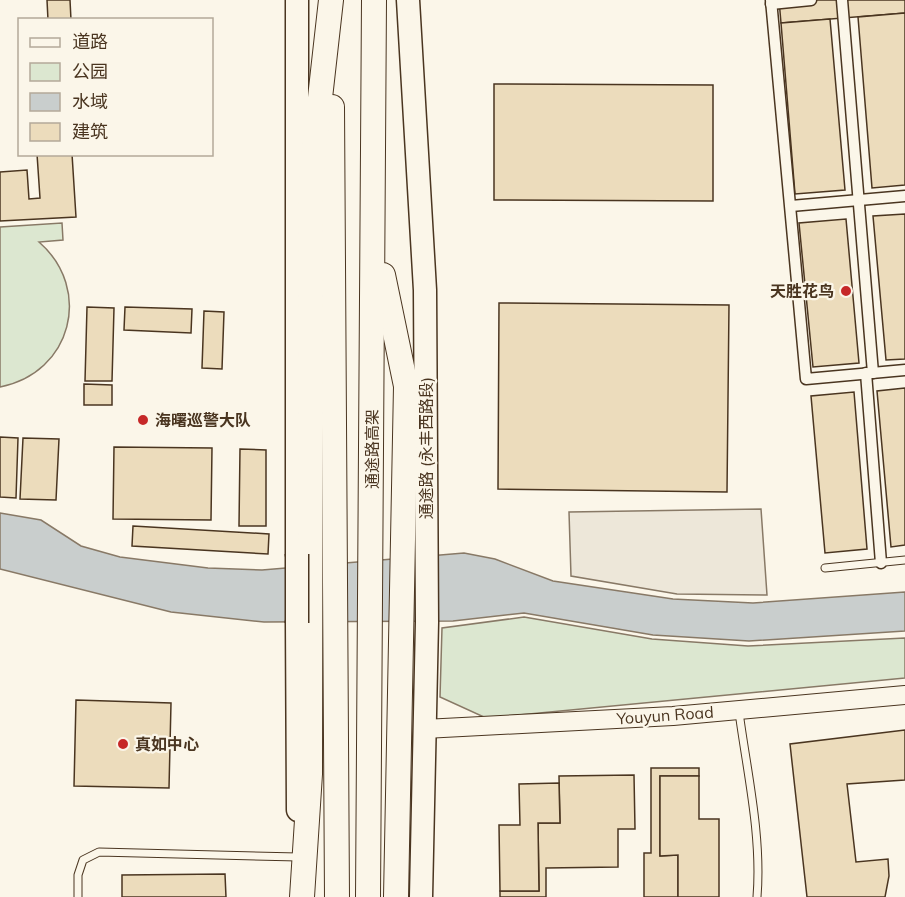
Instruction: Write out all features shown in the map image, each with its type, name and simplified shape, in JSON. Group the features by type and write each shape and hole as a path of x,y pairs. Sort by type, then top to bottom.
{"highway":[{"path":"300,897 310,774 311,178 332,0"},
{"path":"332,0 337,897"},
{"name":"通途路高架","path":"368,897 374,0"},
{"path":"373,230 406,386 396,897"}],"main road":[{"path":"297,0 297,623 300,897"},
{"name":"通途路 (永丰西路段)","path":"408,0 425,290 427,622 421,897"}],"street":[{"path":"811,0 771,2 806,379 905,370"},
{"path":"842,0 859,200 881,563"},
{"path":"791,206 905,196"},
{"name":"Youyun Road","path":"424,729 738,710 905,695"}],"lane":[{"path":"825,568 905,560"},
{"path":"738,710 754,819 757,897"},
{"path":"78,897 78,875 83,860 99,852 298,857"}],"green space":[{"path":"62,223 63,240 39,242 56,261 66,283 69,305 67,327 58,347 44,365 25,379 0,387 0,227"},
{"path":"524,617 652,639 748,646 905,638 905,678 486,718 440,697 442,628"}],"shaded area":[{"path":"761,509 767,595 677,594 571,576 569,512"}],"water":[{"path":"0,513 41,520 81,546 120,557 208,568 262,570 464,553 495,559 553,581 673,599 753,603 905,592 905,631 749,641 653,635 524,613 453,621 264,622 171,612 0,569"}],"building":[{"path":"47,0 70,0 71,18 48,18"},
{"path":"779,0 905,0 905,13 781,23"},
{"path":"905,13 905,185 872,188 858,17"},
{"path":"830,19 845,190 795,194 781,23"},
{"path":"494,84 713,85 713,201 494,200"},
{"path":"37,156 72,156 76,217 0,221 0,172 27,170 29,199 40,198"},
{"path":"905,214 905,359 886,360 873,216"},
{"path":"846,219 859,363 813,367 799,223"},
{"path":"499,303 729,305 727,492 498,489"},
{"path":"87,307 114,308 112,381 85,381"},
{"path":"125,307 192,309 191,333 124,330"},
{"path":"204,311 224,312 222,369 202,368"},
{"path":"84,384 112,385 112,405 84,405"},
{"path":"905,388 905,545 891,547 877,391"},
{"path":"854,392 867,549 825,553 811,396"},
{"path":"0,437 18,438 16,498 0,497"},
{"path":"23,438 59,439 56,500 20,499"},
{"path":"114,447 212,448 211,520 113,519"},
{"path":"240,449 266,450 266,526 239,526"},
{"path":"133,526 269,534 268,554 132,546"},
{"name":"真如中心","path":"76,700 171,703 169,788 74,786"},
{"path":"905,730 905,780 847,784 856,862 888,859 889,876 885,897 807,897 790,744"},
{"path":"651,768 699,768 699,776 660,776 660,856 678,855 678,897 644,897 644,853 651,853"},
{"path":"634,775 635,829 618,829 618,867 546,868 546,897 500,897 500,891 539,891 538,823 560,823 559,776"},
{"path":"660,776 699,776 699,819 719,819 719,897 678,897 678,855 660,856"},
{"path":"559,783 560,823 538,823 539,891 500,891 499,825 520,825 519,784"},
{"path":"225,874 226,897 122,897 122,875"}],"place":[{"name":"天胜花鸟","path":"846,291"},
{"name":"海曙巡警大队","path":"143,420"},
{"name":"真如中心","path":"123,744"}]}
